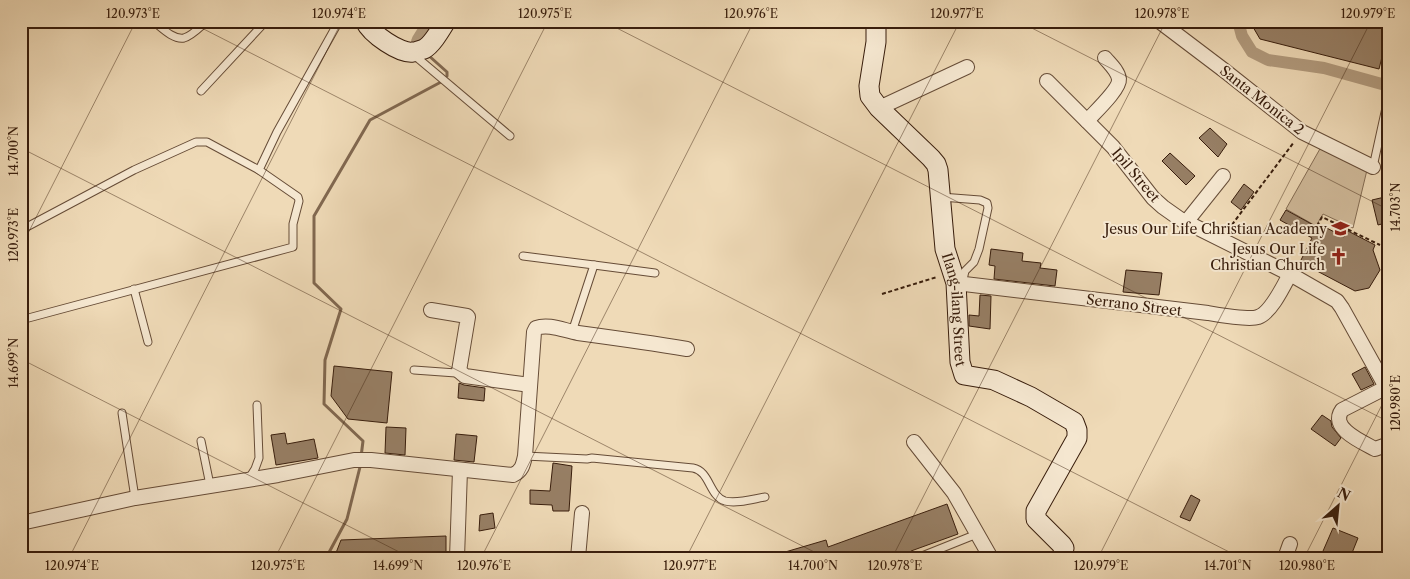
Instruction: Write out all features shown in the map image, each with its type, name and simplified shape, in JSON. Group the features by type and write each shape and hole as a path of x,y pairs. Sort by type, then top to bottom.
{"street":[{"path":"365,21 378,36 391,45 411,53 426,48 446,21"},
{"name":"Ilang-ilang Street","path":"876,21 876,42 869,86 870,96 936,164 940,179 945,249 957,280 960,362 964,375 994,380 1031,397 1074,422 1078,430 1078,438 1035,515 1036,520 1064,548 1062,558"},
{"name":"Santa Monica 2","path":"1159,21 1302,132 1373,167"},
{"path":"1087,121 1113,91 1119,79 1114,68 1105,58"},
{"path":"880,108 967,67"},
{"name":"Ipil Street","path":"1047,81 1113,147 1153,198 1163,207 1187,222 1290,274 1337,301 1388,386"},
{"path":"1187,222 1224,176"},
{"name":"Serrano Street","path":"957,280 1224,315 1258,317 1268,310 1290,274"},
{"path":"431,310 467,316 459,371 465,376 530,385"},
{"path":"21,523 135,498 354,460 372,460 513,475 522,468 525,456 534,332 536,328 541,326 550,327 687,349"},
{"path":"1388,386 1342,410 1339,415 1339,421 1342,427 1361,442 1375,448 1389,444"},
{"path":"914,442 954,493 991,558"},
{"path":"457,558 460,470"},
{"path":"578,558 582,513"},
{"path":"1284,558 1290,544"},
{"path":"1387,558 1389,554"}],"lane":[{"path":"153,21 178,38 185,38 207,21"},
{"path":"201,91 266,21"},
{"path":"259,170 277,132 340,21"},
{"path":"411,53 510,136"},
{"path":"1373,167 1389,94"},
{"path":"21,230 134,170 201,141 207,142 259,170 298,197 299,201 293,224 293,247 21,320"},
{"path":"941,197 980,200 987,203 988,208 979,249 974,262 957,280"},
{"path":"524,256 655,273"},
{"path":"572,332 594,265"},
{"path":"134,289 148,342"},
{"path":"414,370 456,373 459,371"},
{"path":"247,480 259,458 257,405"},
{"path":"122,413 135,498"},
{"path":"201,441 210,485"},
{"path":"525,456 592,458 698,469 703,472 716,494 726,501 765,497"},
{"path":"917,558 977,534"}],"path":[{"path":"1221,239 1302,132"},
{"path":"1317,226 1322,217 1380,246"},
{"path":"882,294 957,280"}],"shaded area":[{"path":"1321,147 1367,170 1353,228 1323,214 1316,226 1286,209"}],"building":[{"path":"1254,21 1389,21 1389,29 1379,69 1260,39 1253,27"},
{"path":"1210,128 1227,144 1218,157 1199,138"},
{"path":"1170,153 1195,176 1186,185 1162,161"},
{"path":"1244,184 1254,192 1241,210 1231,202"},
{"path":"1389,196 1389,222 1378,225 1372,200"},
{"name":"Jesus Our Life Christian Church","path":"1286,210 1317,227 1319,224 1344,237 1348,231 1375,245 1373,250 1380,270 1369,288 1355,291 1300,262 1312,238 1280,220"},
{"path":"991,249 1023,253 1022,261 1041,263 1040,268 1057,270 1055,286 994,279 995,266 989,265"},
{"path":"1126,270 1162,273 1159,295 1123,292"},
{"path":"980,295 991,296 990,329 969,326 969,315 979,316"},
{"path":"334,366 392,372 387,423 348,419 331,396"},
{"path":"1365,367 1374,384 1361,390 1352,374"},
{"path":"459,383 485,388 484,401 458,398"},
{"path":"1322,415 1331,421 1332,427 1341,438 1335,446 1311,429"},
{"path":"386,427 406,428 405,455 385,453"},
{"path":"285,433 287,444 314,439 318,458 276,465 271,435"},
{"path":"456,434 477,436 474,462 454,460"},
{"path":"553,463 572,466 569,511 553,511 552,505 530,504 530,490 550,491"},
{"path":"1191,495 1200,500 1190,521 1180,517"},
{"path":"947,504 958,534 911,551 912,558 776,558 775,555 826,540 828,547"},
{"path":"493,513 495,528 479,531 480,515"},
{"path":"1333,528 1358,538 1350,558 1320,558"},
{"path":"446,536 446,558 334,558 341,540"}],"waterway":[{"path":"421,42 434,21"},
{"path":"1238,21 1242,36 1252,52 1268,60 1324,68 1389,86"},
{"path":"428,55 447,72 447,76"},
{"path":"361,457 363,441 324,404 325,360 341,309 314,283 314,216 370,120 441,82"},
{"path":"326,558 347,519 361,463"}],"place":[{"name":"Jesus Our Life Christian Academy","path":"1341,229"},
{"name":"Jesus Our Life Christian Church","path":"1339,257"}]}
